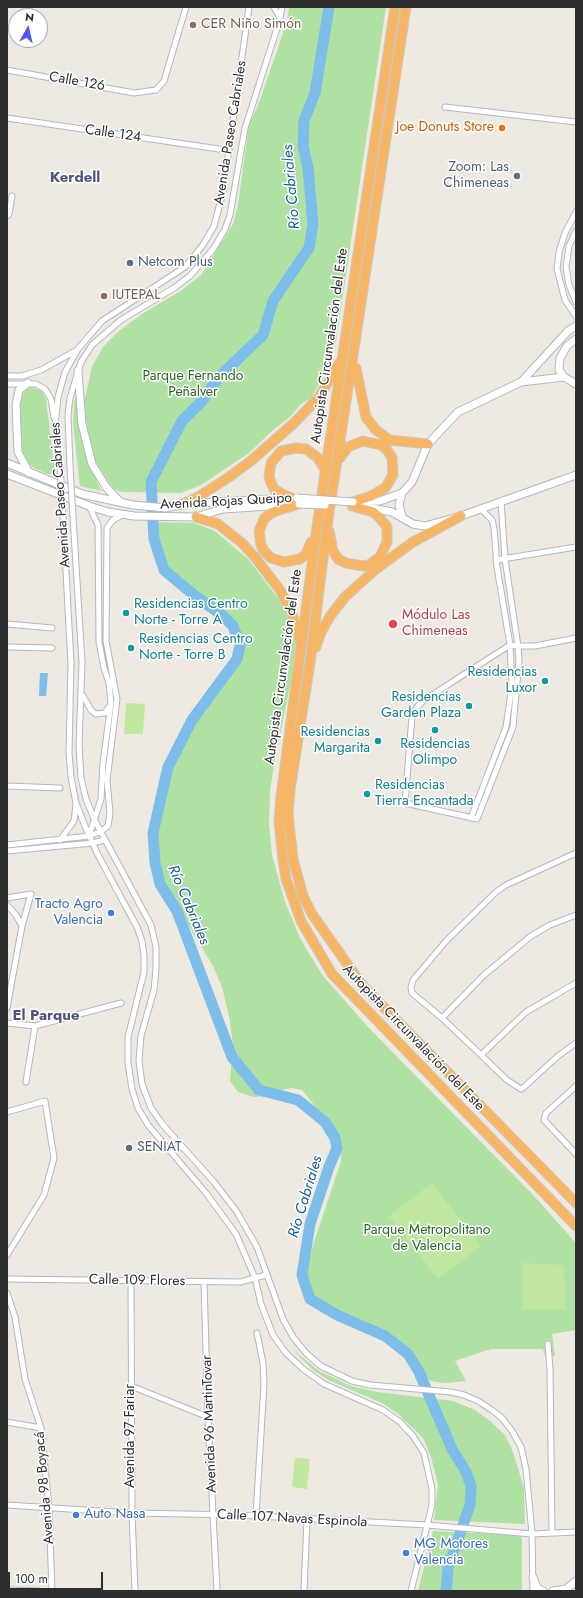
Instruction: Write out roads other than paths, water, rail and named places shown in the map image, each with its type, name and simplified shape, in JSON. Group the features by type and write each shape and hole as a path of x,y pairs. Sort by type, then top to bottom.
{"highway":[{"name":"Autopista Circunvalación del Este","path":"395,7 317,527 281,796 279,821 283,860 286,879 301,921 321,958 343,987 576,1226"},
{"name":"Autopista Circunvalación del Este","path":"406,7 354,357 327,526 310,663 295,757 288,814 293,859 303,896 312,914 362,985 576,1203"},
{"path":"183,504 198,497 252,460 294,423 320,397 343,356"},
{"path":"354,357 366,417 375,429 389,440 428,444"},
{"path":"338,461 348,447 363,441 381,445 387,450 392,458 393,475 385,488 353,504"},
{"path":"296,500 274,489 271,483 269,476 271,463 281,452 296,448 306,449 318,458 326,471"},
{"path":"296,500 270,513 260,524 259,538 264,551 271,558 284,562 300,559 306,554 317,527"},
{"path":"327,526 333,551 338,559 354,565 363,566 375,561 384,550 387,542 386,527 373,512 353,504"},
{"path":"310,663 321,632 331,615 346,597 376,569 413,542 461,516"},
{"path":"196,517 218,524 242,543 254,556 280,590 291,611 302,646"}],"street":[{"name":"Calle 126","path":"7,70 134,93 156,90 164,81 186,7"},
{"name":"Avenida Paseo Cabriales","path":"249,7 224,192 214,226 203,245 185,267 102,321 78,349 65,372 61,385 55,426 60,466 71,664 69,753 71,777 76,803 92,843 123,899 142,941 144,972 130,1023 127,1051 128,1076 138,1108 148,1125 206,1192 226,1219 244,1251 254,1278 261,1304 273,1335 286,1353 303,1369 324,1384 383,1410 400,1422 413,1436 424,1453 432,1489 432,1505 411,1591"},
{"path":"248,14 253,7"},
{"path":"274,7 280,19"},
{"name":"Avenida Paseo Cabriales","path":"282,7 280,19 245,128 230,215 225,229 214,248 190,276 174,288 121,320 106,331 92,345 78,371 70,398 68,415 70,467 82,662 80,745 81,778 86,799 95,821 151,925 156,947 154,990 141,1036 139,1061 142,1084 151,1108 163,1125 214,1182 237,1212 256,1247 283,1319 293,1337 306,1353 321,1366 352,1381 387,1387 451,1392 478,1401 502,1418 518,1441 526,1469 532,1534 532,1591"},
{"path":"445,107 576,122"},
{"name":"Calle 124","path":"7,118 219,149"},
{"path":"7,216 9,214 12,196"},
{"path":"576,212 563,239 557,269 565,300 576,316"},
{"path":"576,230 569,246 566,267 569,285 576,302"},
{"path":"521,382 568,331 576,326"},
{"path":"576,339 567,346 560,358 559,370 564,377 576,384"},
{"path":"7,376 22,376 41,370 78,349"},
{"path":"78,371 82,424 92,464 106,487 120,502"},
{"path":"402,516 399,505 402,493 412,482 428,444 458,412 521,382 564,377"},
{"path":"28,383 19,390 16,405 18,452 29,473"},
{"path":"7,384 36,384 45,389 51,399 55,426"},
{"name":"Avenida Rojas Queipo","path":"7,463 82,494 133,505 166,508 183,504 296,500 353,504 380,509 402,516 413,524 425,526 461,516 576,475"},
{"name":"Avenida Rojas Queipo","path":"7,474 89,506 108,512 134,516 164,518 196,517 223,509 296,500"},
{"name":"Avenida Rojas Queipo","path":"353,504 380,501 402,493"},
{"path":"501,501 505,559 518,646 517,684 513,727 477,819 405,803 412,716 416,708 424,700 510,645 518,646 535,646 576,638"},
{"name":"Avenida Paseo Cabriales","path":"89,506 98,526 99,642 104,668 109,683 111,703 102,763 101,799 89,836"},
{"path":"471,818 506,727 512,686 510,645 496,560 494,528 492,520 480,508"},
{"path":"7,845 89,836 100,832 108,826 110,813 107,780 117,699 106,641 107,528 113,520 124,514"},
{"path":"496,560 576,547"},
{"path":"7,624 52,628"},
{"path":"7,647 52,648"},
{"path":"82,694 91,710 96,714 105,714 111,703"},
{"path":"7,786 60,788"},
{"path":"60,840 74,821 76,803"},
{"path":"7,852 92,843 105,840"},
{"path":"576,854 506,885 496,892 447,940 413,980 411,987 412,993 442,1018 507,1080 521,1089 524,1088 558,1056 576,1043"},
{"path":"7,898 31,894 22,926 7,1008"},
{"path":"7,905 16,915 22,926"},
{"path":"442,1018 484,975 531,936 550,925 576,915"},
{"path":"480,1055 526,1012 576,983"},
{"path":"7,1023 35,1026 121,1003"},
{"path":"26,1082 35,1026"},
{"path":"576,1086 546,1113 544,1120 576,1154"},
{"path":"7,1112 45,1101 54,1158 44,1194 7,1255"},
{"name":"Calle 109 Flores","path":"7,1279 240,1282 266,1275"},
{"name":"Avenida 97 Fariar","path":"131,1280 132,1513 135,1591"},
{"name":"Avenida 96 MartinTovar","path":"204,1282 208,1417 217,1591"},
{"name":"Avenida 98 Boyacá","path":"7,1293 15,1317 25,1379 41,1428 49,1507 52,1591"},
{"path":"256,1516 264,1384 263,1363 257,1333"},
{"path":"548,1344 550,1369 552,1533"},
{"path":"131,1386 208,1417"},
{"path":"7,1422 41,1428"},
{"name":"Calle 107 Navas Espinola","path":"7,1505 132,1513 256,1516 307,1520 427,1524 437,1527 532,1534 576,1532"},
{"path":"304,1591 307,1520"},
{"path":"532,1577 537,1588 543,1591"},
{"path":"553,1591 566,1590 576,1581"},
{"path":"7,1590 39,1591"}],"water":[{"path":"40,673 48,673 46,696 39,696"}],"waterway":[{"name":"Río Cabriales","path":"329,7 315,93 304,121 303,146 308,168 313,224 309,248 273,301 263,335 218,378 202,401 182,421 151,482 154,539 164,570 194,595 223,616 233,626 240,645 237,659 192,720 168,767 153,833 155,863 160,884 177,911 232,1057 259,1090 298,1100 325,1122 335,1138 337,1148 310,1224 302,1275 310,1299 337,1315 385,1336 408,1354 419,1372 452,1449 466,1472 471,1486 470,1505 448,1568 446,1591"}],"place":[{"name":"CER Niño Simón","path":"193,25"},
{"name":"Joe Donuts Store","path":"502,128"},
{"name":"Zoom: Las Chimeneas","path":"517,176"},
{"name":"Netcom Plus","path":"130,263"},
{"name":"IUTEPAL","path":"104,296"},
{"name":"Residencias Centro Norte - Torre A","path":"126,613"},
{"name":"Módulo Las Chimeneas","path":"393,624"},
{"name":"Residencias Centro Norte - Torre B","path":"131,648"},
{"name":"Residencias Luxor","path":"545,681"},
{"name":"Residencias Garden Plaza","path":"469,706"},
{"name":"Residencias Olimpo","path":"435,730"},
{"name":"Residencias Margarita","path":"378,741"},
{"name":"Residencias Tierra Encantada","path":"367,794"},
{"name":"Tracto Agro Valencia","path":"111,913"},
{"name":"SENIAT","path":"129,1148"},
{"name":"Auto Nasa","path":"76,1515"},
{"name":"MG Motores Valencia","path":"406,1553"}],"district":[{"name":"Kerdell","path":"75,178"},
{"name":"El Parque","path":"46,1016"}],"park label":[{"name":"Parque Fernando Peñalver","path":"193,386"},
{"name":"Parque Metropolitano de Valencia","path":"427,1240"}]}
